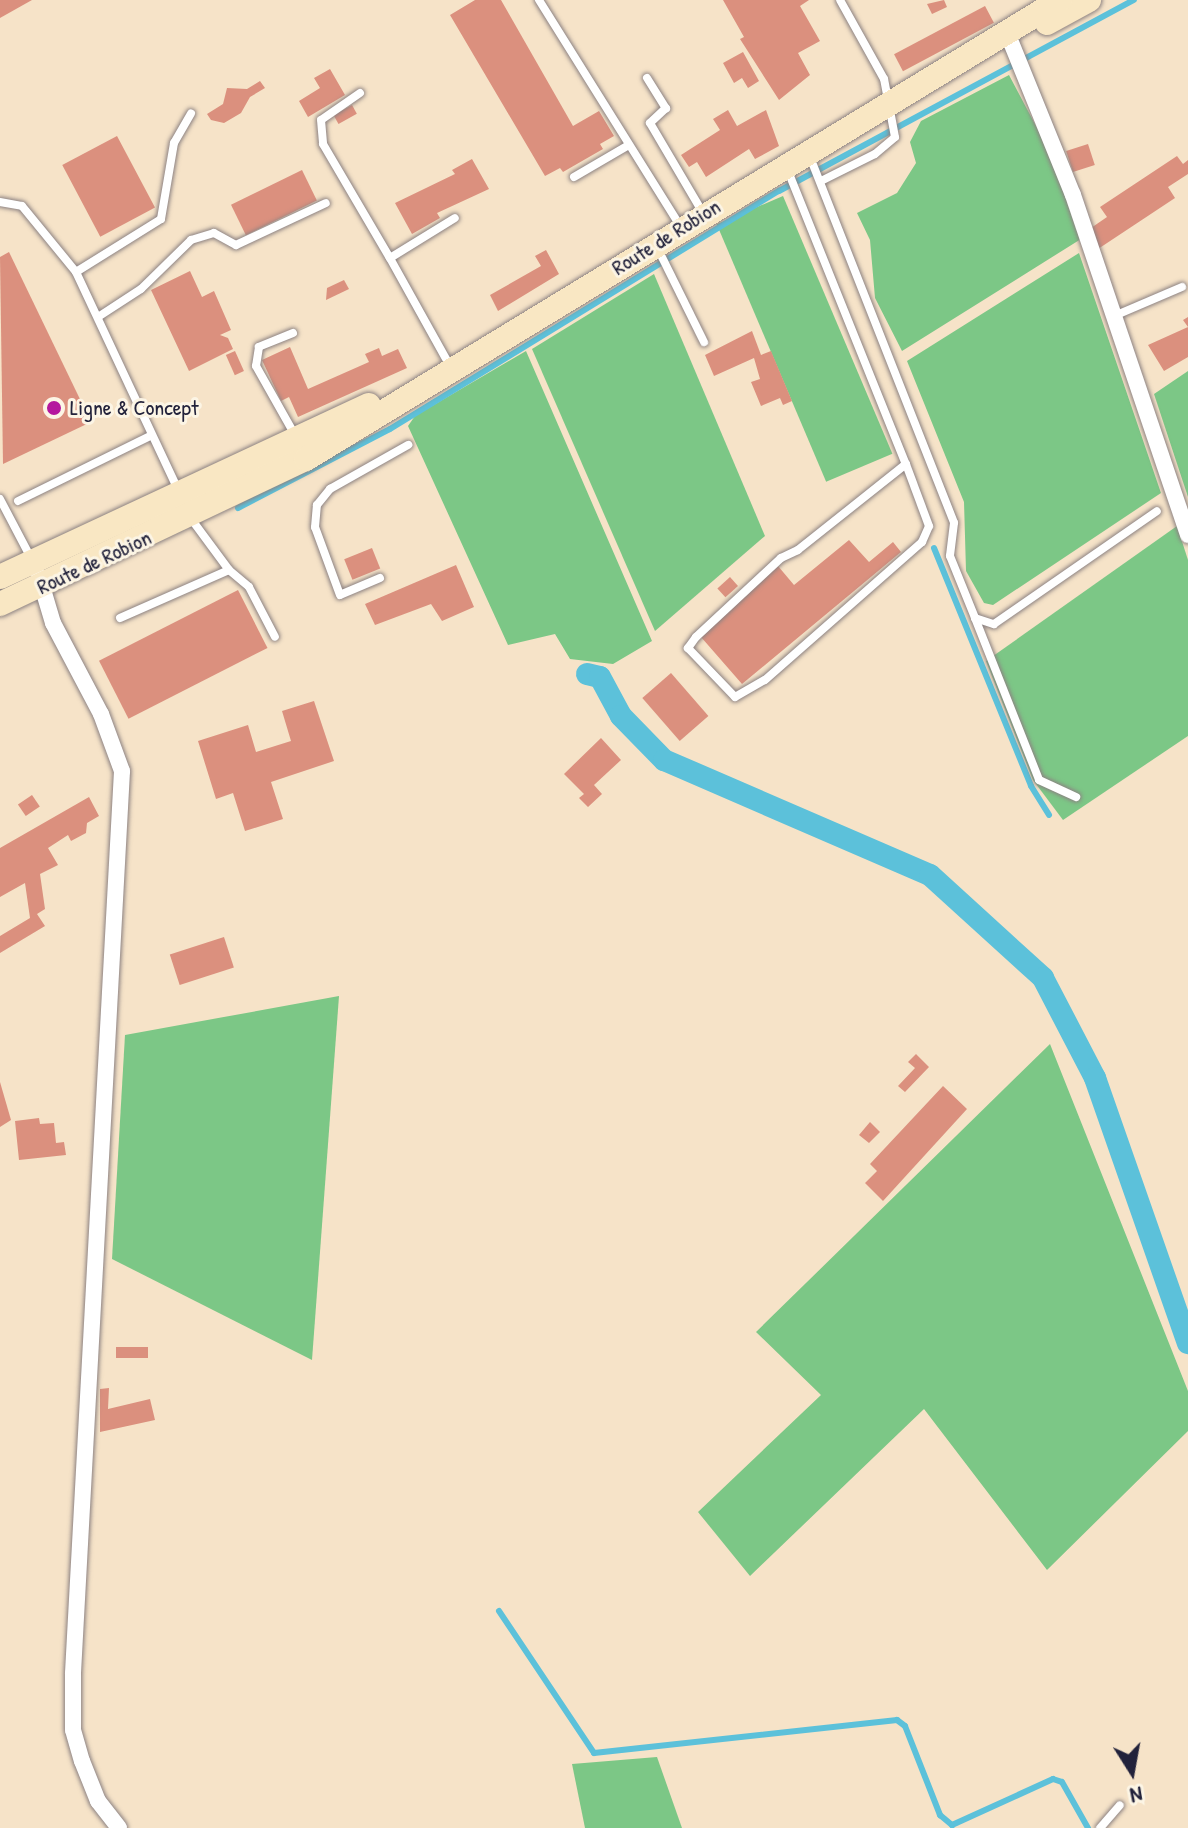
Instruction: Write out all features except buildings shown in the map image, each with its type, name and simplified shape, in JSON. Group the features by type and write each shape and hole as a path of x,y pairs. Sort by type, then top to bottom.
{"main road":[{"name":"Route de Robion","path":"1008,37 1060,0"},
{"name":"Route de Robion","path":"0,577 38,574 190,518 306,459 784,163 1008,37 1089,0"},
{"name":"Route de Robion","path":"0,604 38,574 122,518 444,371"}],"street":[{"path":"1008,37 1073,195 1188,535"},
{"path":"38,574 53,623 101,714 122,771 73,1674 73,1730 79,1751 98,1801 119,1828"}],"lane":[{"path":"539,0 627,146 681,227"},
{"path":"821,181 875,154 895,137 893,101 840,0"},
{"path":"647,78 666,108 650,123 703,213"},
{"path":"360,93 321,120 323,144 390,258 444,371"},
{"path":"76,272 161,219 174,143 191,114"},
{"path":"574,177 627,146"},
{"path":"806,151 821,181 954,523 950,556 1039,780 1076,797"},
{"path":"784,163 906,464 929,526 922,542 765,680 735,697 688,648 696,637 781,558 798,550 906,464"},
{"path":"0,202 22,206 76,272 190,518 229,570 249,587 275,637"},
{"path":"98,317 141,289 191,240 214,233 236,245 326,203"},
{"path":"390,258 455,218"},
{"path":"655,244 704,342"},
{"path":"1114,316 1182,287"},
{"path":"293,333 259,347 256,366 296,438"},
{"path":"18,501 150,436"},
{"path":"380,578 340,595 315,527 317,505 330,489 408,445"},
{"path":"0,499 3,513 38,574 0,591"},
{"path":"975,618 994,624 1157,511"},
{"path":"120,618 229,570"},
{"path":"1100,1828 1120,1805"}],"green space":[{"path":"1009,75 1054,160 1081,239 902,351 875,298 870,240 857,213 897,193 916,163 910,142 921,121"},
{"path":"783,196 892,454 826,482 717,224"},
{"path":"1079,253 1161,493 993,605 984,603 966,571 964,502 907,361"},
{"path":"654,274 765,536 655,631 532,349"},
{"path":"526,351 652,641 613,664 570,659 555,634 508,645 408,426 415,416"},
{"path":"1188,371 1188,497 1154,394"},
{"path":"1177,526 1188,560 1188,736 1063,820 1033,780 986,661"},
{"path":"339,996 312,1360 112,1259 125,1035"},
{"path":"1050,1044 1188,1391 1188,1431 1047,1570 924,1409 750,1576 698,1512 821,1395 756,1332"},
{"path":"657,1757 682,1828 585,1828 572,1764"}],"waterway":[{"path":"238,508 390,429 779,191 1134,0"},
{"path":"934,548 1031,786 1049,815"},
{"path":"587,674 600,677 621,716 664,760 930,875 1043,978 1095,1078 1188,1343"},
{"path":"499,1611 594,1753 897,1720 905,1726 940,1815 952,1825 1053,1779 1062,1782 1088,1828"}],"place":[{"name":"Ligne & Concept","path":"54,408"}]}
